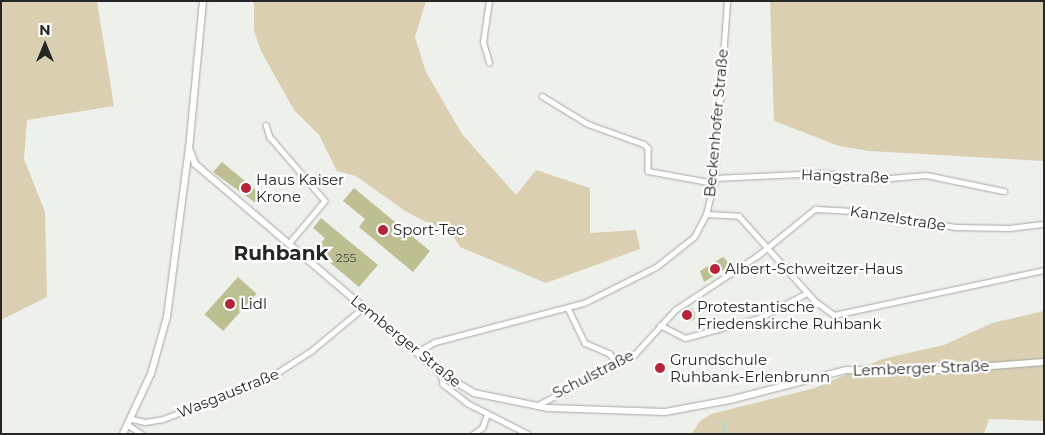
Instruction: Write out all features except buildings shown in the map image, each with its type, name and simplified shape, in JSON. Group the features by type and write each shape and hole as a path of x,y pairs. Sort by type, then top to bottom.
{"main road":[{"name":"Lemberger Straße","path":"203,1 189,148 195,164 441,373 479,395 536,406 665,412 730,400 846,370 939,370 1044,362"}],"street":[{"path":"488,63 483,42 489,1"},
{"name":"Beckenhofer Straße","path":"417,352 434,342 568,308 622,286 666,261 694,236 706,214 714,180 727,1"},
{"name":"Hangstraße","path":"542,96 588,124 648,146 648,171 714,180 822,173 878,179 926,174 1004,191"},
{"path":"266,125 270,137 325,201 289,244"},
{"path":"123,434 132,419 151,374 167,318 189,148"},
{"path":"186,174 195,164"},
{"name":"Kanzelstraße","path":"660,325 675,310 767,248 810,212 820,208 956,227 1009,228 1044,224"},
{"path":"706,214 737,215 807,292 829,313 844,315 1044,270"},
{"path":"660,325 685,338 759,318 807,292"},
{"name":"Wasgaustraße","path":"132,419 145,422 163,419 278,375 364,307"},
{"path":"568,308 585,343 609,353 618,364"},
{"name":"Schulstraße","path":"536,406 618,364 639,351 660,325"},
{"path":"441,373 446,388 487,414 528,434"},
{"path":"473,434 482,428 487,414"},
{"path":"128,425 142,434"}],"shaded area":[{"path":"1,1 97,1 114,106 27,120 24,159 45,212 47,297 1,320"},
{"path":"254,1 426,1 415,37 426,72 462,134 516,195 536,170 590,188 590,233 636,230 640,249 546,283 460,247 453,236 405,211 356,176 337,171 319,135 294,110 261,51 254,31"},
{"path":"770,1 1044,1 1044,161 869,151 839,146 774,121"},
{"path":"1044,311 1044,421 989,419 984,434 692,434 699,422 711,414 815,388 882,359 944,345 992,323"}],"waterway":[{"path":"723,422 725,434"}],"place":[{"name":"Haus Kaiser Krone","path":"246,188"},
{"name":"Sport-Tec","path":"383,230"},
{"name":"Albert-Schweitzer-Haus","path":"715,269"},
{"name":"Lidl","path":"230,304"},
{"name":"Protestantische Friedenskirche Ruhbank","path":"687,315"},
{"name":"Grundschule Ruhbank-Erlenbrunn","path":"660,368"}],"district":[{"name":"Ruhbank","path":"281,253"}]}
